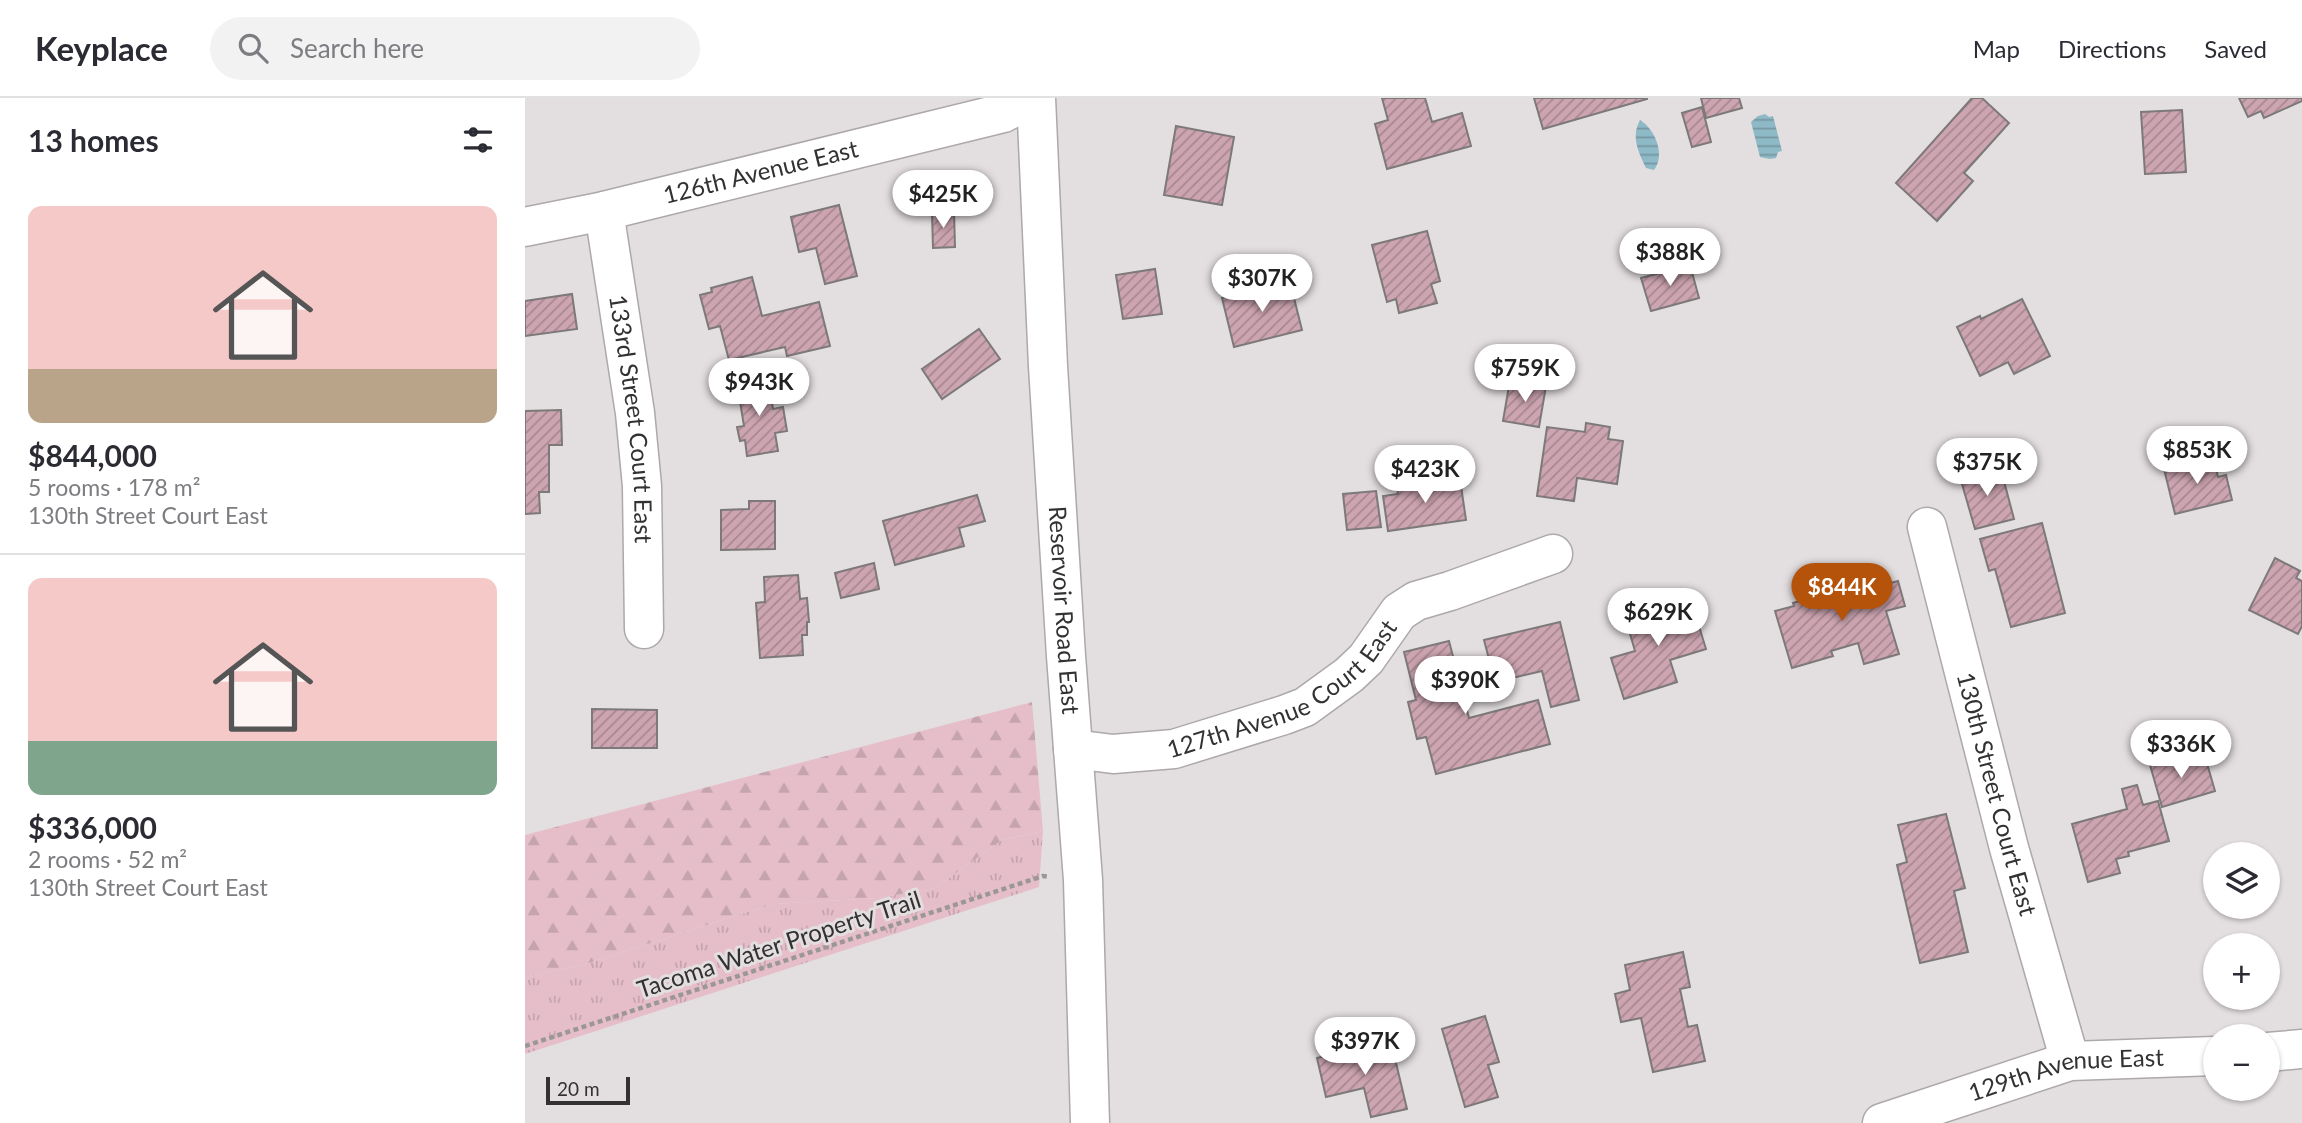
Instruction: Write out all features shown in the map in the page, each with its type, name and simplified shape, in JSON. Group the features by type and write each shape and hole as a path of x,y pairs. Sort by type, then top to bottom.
{"street":[{"name":"126th Avenue East","path":"525,227 604,211 1003,113 1034,98"},
{"name":"Reservoir Road East","path":"1034,98 1048,366 1083,880 1090,1123"},
{"name":"133rd Street Court East","path":"604,211 640,462 644,629"},
{"name":"130th Street Court East","path":"1927,527 2009,848 2070,1061"},
{"name":"127th Avenue Court East","path":"1073,749 1113,754 1174,749 1285,715 1315,700 1349,675 1366,659 1399,612 1416,601 1553,554"},
{"path":"2280,1051 2302,1049"},
{"name":"129th Avenue East","path":"1882,1123 2070,1061 2203,1056"}],"path":[{"name":"Tacoma Water Property Trail","path":"525,1046 1043,876"}],"green space":[{"path":"1032,702 1043,831 1002,840 935,888 879,898 773,904 585,964 525,978 525,835"},
{"path":"1043,831 1039,887 525,1054 525,978 585,964 773,904 879,898 935,888 1002,840"}],"water":[{"path":"1765,114 1773,116 1782,151 1778,152 1776,158 1760,157 1751,122"},
{"path":"1640,120 1654,136 1659,150 1654,170 1646,168 1638,150 1636,132"}],"building":[{"path":"1382,98 1425,98 1432,122 1462,113 1471,146 1387,169 1375,124 1388,120"},
{"path":"1534,98 1647,98 1647,99 1543,129"},
{"path":"1701,98 1739,98 1742,108 1706,118"},
{"path":"1972,98 1982,98 2009,123 1964,173 1973,181 1937,221 1896,183"},
{"path":"2239,98 2302,98 2302,101 2264,118 2261,111 2248,117"},
{"path":"1702,107 1711,142 1692,147 1682,113"},
{"path":"2182,110 2186,172 2145,174 2141,112"},
{"path":"1176,126 1234,137 1222,205 1164,195"},
{"path":"839,205 857,276 825,284 816,248 799,252 791,217"},
{"path":"954,212 955,247 933,248 932,213"},
{"path":"1427,231 1440,281 1431,284 1437,303 1399,313 1396,299 1387,302 1372,245"},
{"path":"1690,265 1699,298 1651,311 1641,278"},
{"path":"1155,269 1162,314 1123,319 1116,275"},
{"path":"752,277 762,316 819,302 830,346 787,356 785,347 729,360 720,326 709,329 700,295 712,292 711,288"},
{"path":"1290,282 1302,330 1234,347 1222,298"},
{"path":"572,294 577,329 525,336 525,301"},
{"path":"2022,299 2050,356 2014,374 2008,362 1980,376 1957,327 1980,316 1981,319"},
{"path":"979,329 1000,359 942,399 922,369"},
{"path":"768,378 773,409 783,407 787,431 775,433 778,451 747,456 745,440 740,441 737,427 744,426 737,383"},
{"path":"1510,380 1546,386 1539,427 1503,421"},
{"path":"561,410 562,445 549,445 549,492 539,492 540,513 525,514 525,411"},
{"path":"1586,423 1610,427 1608,439 1623,441 1617,484 1577,478 1574,501 1537,496 1547,427 1585,432"},
{"path":"2213,457 2218,477 2226,475 2232,500 2175,514 2164,469"},
{"path":"2000,466 2014,519 1975,529 1960,477"},
{"path":"1460,479 1466,520 1388,531 1383,496 1398,494 1397,488"},
{"path":"1376,491 1381,527 1347,530 1343,494"},
{"path":"977,495 985,521 959,528 964,546 895,565 883,521"},
{"path":"749,501 775,501 775,549 721,550 721,510 749,509"},
{"path":"2042,523 2065,613 2011,627 1995,569 1989,571 1980,539"},
{"path":"2275,558 2300,571 2296,578 2302,581 2302,626 2298,634 2249,610"},
{"path":"874,563 879,589 841,598 835,573"},
{"path":"798,575 800,599 807,598 809,622 807,635 802,635 803,655 760,658 756,603 765,602 764,577"},
{"path":"1873,579 1876,587 1898,581 1905,606 1886,611 1899,654 1864,664 1858,643 1831,651 1833,656 1792,668 1775,611"},
{"path":"1691,600 1706,649 1670,660 1677,682 1624,699 1611,658 1635,651 1626,620"},
{"path":"1560,622 1579,700 1551,707 1542,671 1495,682 1484,640"},
{"path":"1449,641 1469,718 1538,700 1550,744 1436,774 1426,737 1417,739 1408,702 1416,700 1404,652"},
{"path":"592,709 657,710 657,748 592,748"},
{"path":"2181,756 2185,766 2206,760 2215,791 2162,807 2150,765"},
{"path":"2137,785 2143,805 2158,801 2169,841 2128,852 2129,856 2116,859 2120,873 2088,882 2072,824 2127,809 2122,789"},
{"path":"1946,814 1965,888 1954,891 1968,952 1920,963 1897,865 1907,862 1898,825"},
{"path":"1683,952 1690,987 1680,989 1688,1027 1697,1025 1705,1061 1653,1072 1641,1018 1621,1022 1615,994 1630,990 1625,965"},
{"path":"1485,1016 1499,1062 1488,1065 1498,1097 1465,1107 1442,1029"},
{"path":"1377,1043 1379,1049 1392,1046 1407,1109 1371,1117 1364,1088 1326,1097 1317,1058"}]}
